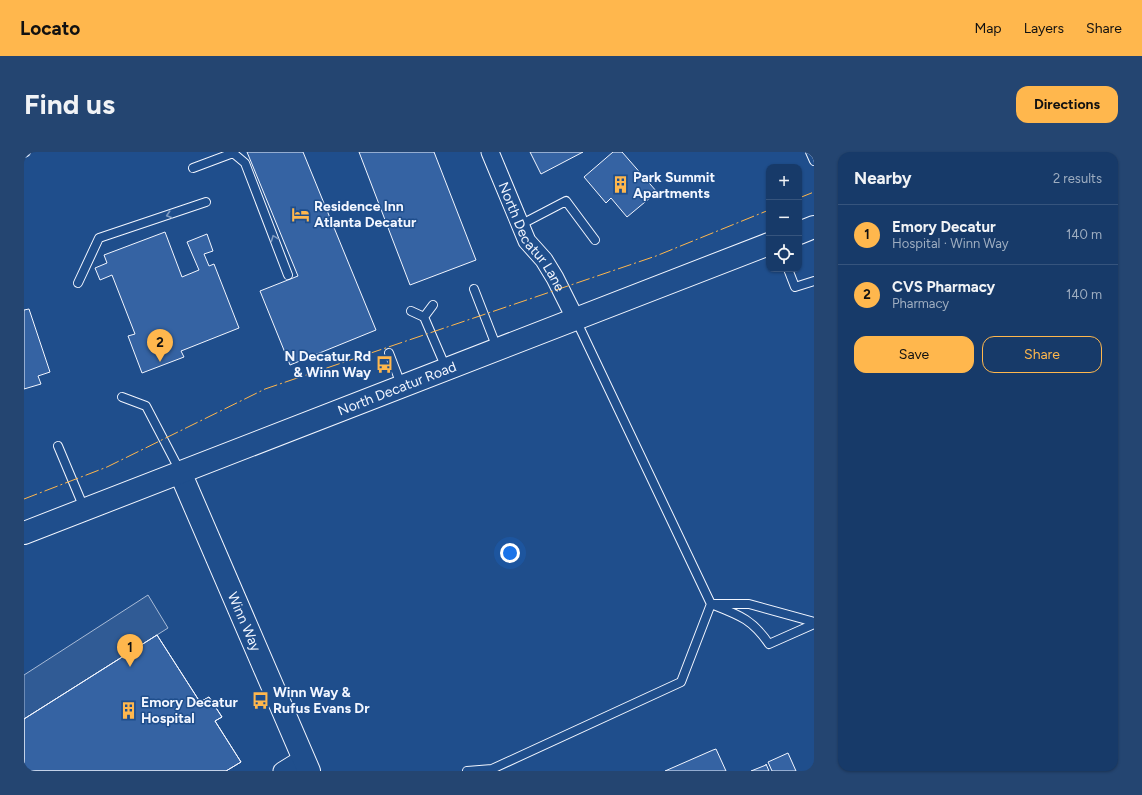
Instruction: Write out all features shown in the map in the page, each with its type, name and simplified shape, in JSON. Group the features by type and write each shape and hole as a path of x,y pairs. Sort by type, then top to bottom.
{"main road":[{"path":"802,232 814,227"},
{"name":"North Decatur Road","path":"24,533 766,245"},
{"name":"Winn Way","path":"180,472 306,764"}],"street":[{"name":"North Decatur Lane","path":"490,152 527,241 544,260 555,278 576,320"},
{"path":"282,771 306,764"}],"lane":[{"path":"810,152 814,161"},
{"path":"193,168 233,153 247,162 288,275"},
{"path":"520,225 566,201 595,240"},
{"path":"78,283 99,238 206,202"},
{"path":"789,272 795,287 814,281"},
{"path":"474,289 498,350"},
{"path":"424,318 433,305"},
{"path":"411,311 424,318 447,370"},
{"path":"576,320 711,604 741,616 759,629 769,644 814,623"},
{"path":"389,353 402,387"},
{"path":"122,396 146,406 180,472"},
{"path":"58,446 84,509"},
{"path":"711,604 749,604 814,623"},
{"path":"467,771 491,770 681,682 711,604"}],"shaded area":[{"path":"148,595 168,628 24,719 24,675"}],"building":[{"name":"Residence Inn Atlanta Decatur","path":"247,152 303,152 376,330 290,365 260,291 298,276"},
{"path":"359,152 434,152 476,260 410,285"},
{"path":"530,152 583,152 541,174"},
{"name":"Park Summit Apartments","path":"613,152 622,152 657,192 627,217 611,198 606,203 584,177"},
{"path":"165,232 182,277 199,270 187,242 207,234 213,251 204,254 209,266 214,264 239,328 181,351 184,357 142,373 128,336 135,334 112,275 100,280 95,268 107,263 104,255"},
{"path":"29,309 50,372 38,376 41,384 24,389 24,310"},
{"name":"Emory Decatur Hospital","path":"157,635 200,702 209,697 222,717 215,721 241,762 226,771 24,771 24,719"},
{"name":"Emory Decatur Hospital","path":"157,635 200,702 209,697 222,717 215,721 241,762 226,771 24,771 24,719"},
{"path":"716,749 726,771 665,771 713,750"},
{"path":"788,753 796,771 772,771 768,762"},
{"path":"766,765 769,771 751,771"}],"power":[{"path":"802,197 814,192"},
{"path":"24,499 107,467 265,389 656,256 766,211"}],"place":[{"name":"Park Summit Apartments","path":"620,185"},
{"name":"Residence Inn Atlanta Decatur","path":"301,214"},
{"name":"CVS Pharmacy","path":"160,362"},
{"name":"N Decatur Rd & Winn Way","path":"384,364"},
{"name":"Emory Decatur","path":"130,667"},
{"name":"Winn Way & Rufus Evans Dr","path":"260,700"},
{"name":"Emory Decatur Hospital","path":"128,710"}]}
